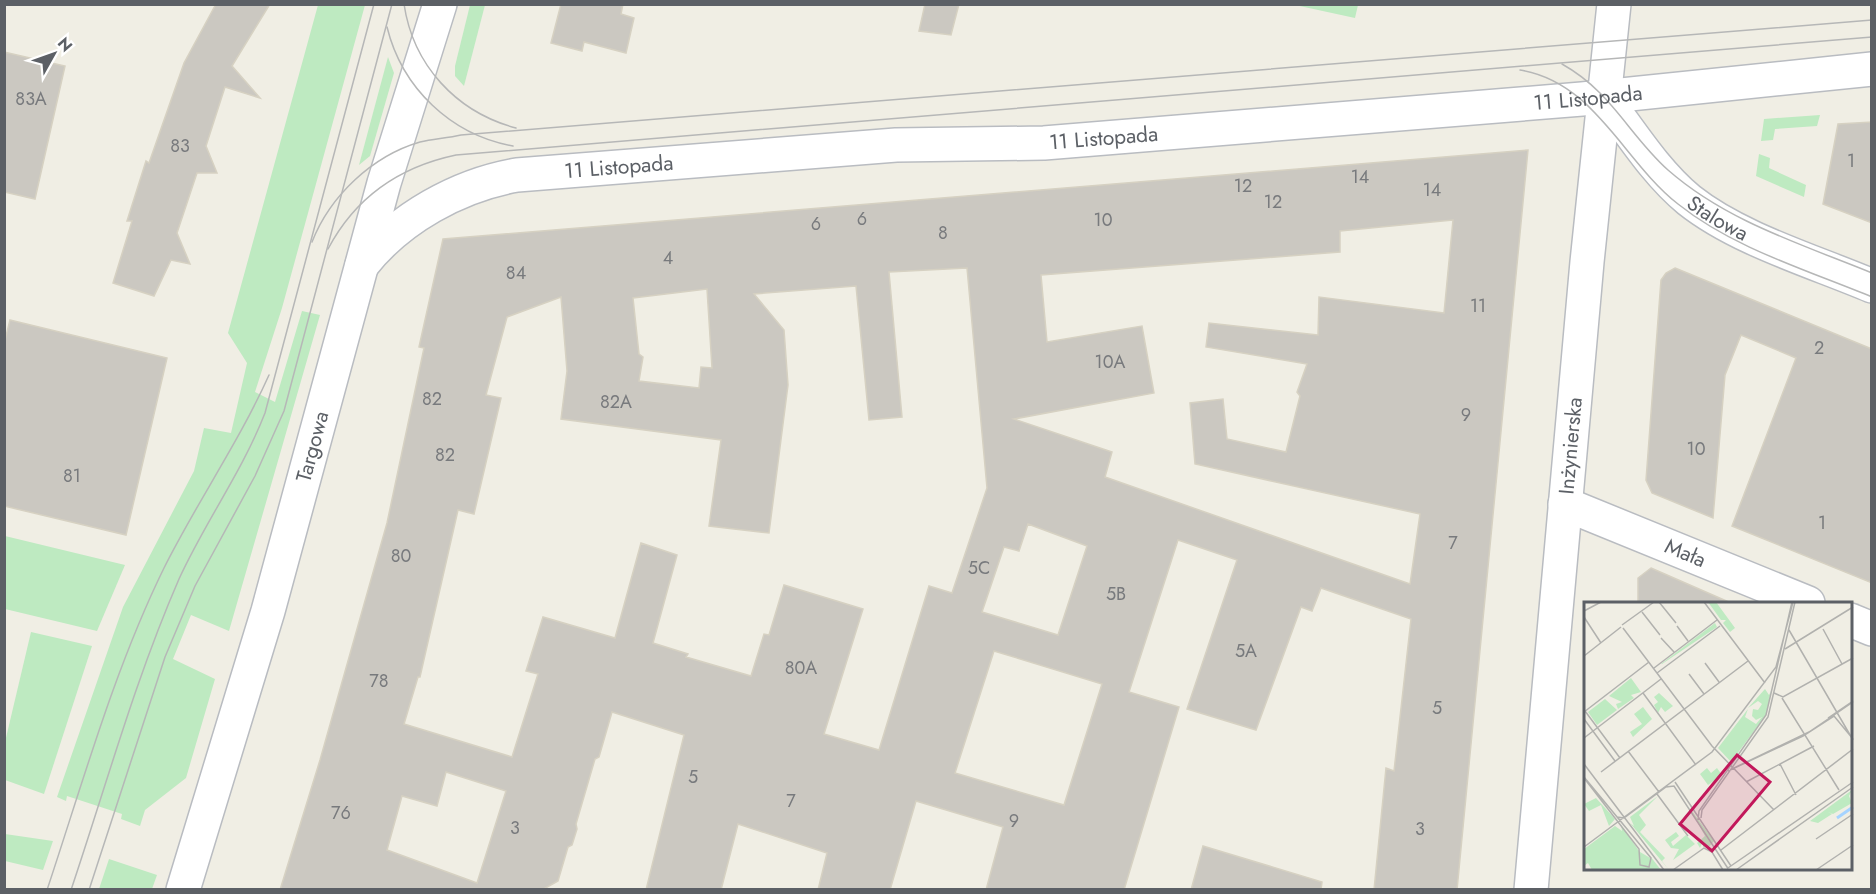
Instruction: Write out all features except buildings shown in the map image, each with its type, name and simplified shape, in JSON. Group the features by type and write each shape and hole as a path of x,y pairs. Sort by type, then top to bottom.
{"street":[{"name":"Targowa","path":"183,890 268,611 382,190 440,4"},
{"name":"Inżynierska","path":"1530,890 1614,4"},
{"name":"11 Listopada","path":"362,265 390,236 446,199 481,182 517,175 896,145 1044,143 1604,97 1872,69"},
{"name":"Stalowa","path":"1604,97 1662,173 1689,200 1748,234 1872,286"},
{"name":"Mała","path":"1565,504 1806,602"},
{"path":"1852,620 1872,629"}],"green space":[{"path":"1358,4 1355,18 1295,5"},
{"path":"318,5 365,5 282,308 255,392 275,402 302,311 320,315 229,631 191,615 173,659 215,679 186,778 145,810 140,826 121,819 122,814 67,796 66,801 57,797 123,607 194,471 204,428 231,433 247,363 228,333"},
{"path":"470,5 485,5 464,86 455,76 455,66"},
{"path":"388,57 394,73 370,156 359,165"},
{"path":"1820,115 1817,126 1775,129 1773,140 1761,141 1764,119"},
{"path":"1759,154 1770,158 1769,168 1806,185 1804,197 1756,176"},
{"path":"5,536 125,565 97,631 5,609"},
{"path":"31,632 92,646 44,794 5,780 5,742"},
{"path":"5,834 53,841 43,870 5,861"},
{"path":"109,859 157,875 152,889 99,889"}],"tram line":[{"path":"71,890 135,694 163,617 189,558 246,456 265,413 374,4"},
{"path":"89,890 165,657 195,586 255,476 284,411 392,4"},
{"path":"404,4 417,47 441,83 474,110 494,121 516,128"},
{"path":"312,242 320,225 341,194 369,168 402,148 420,142 461,135 1872,20"},
{"path":"387,27 404,70 432,105 450,120 469,131 513,146"},
{"path":"328,249 352,214 381,187 416,167 456,155 1872,37"},
{"path":"1562,64 1594,87 1668,170 1714,204 1765,230 1872,273"},
{"path":"1520,70 1546,77 1569,90 1606,125 1658,186 1699,220 1746,246 1872,297"},
{"path":"47,890 114,686 146,607 164,568 245,424 269,375"}]}
